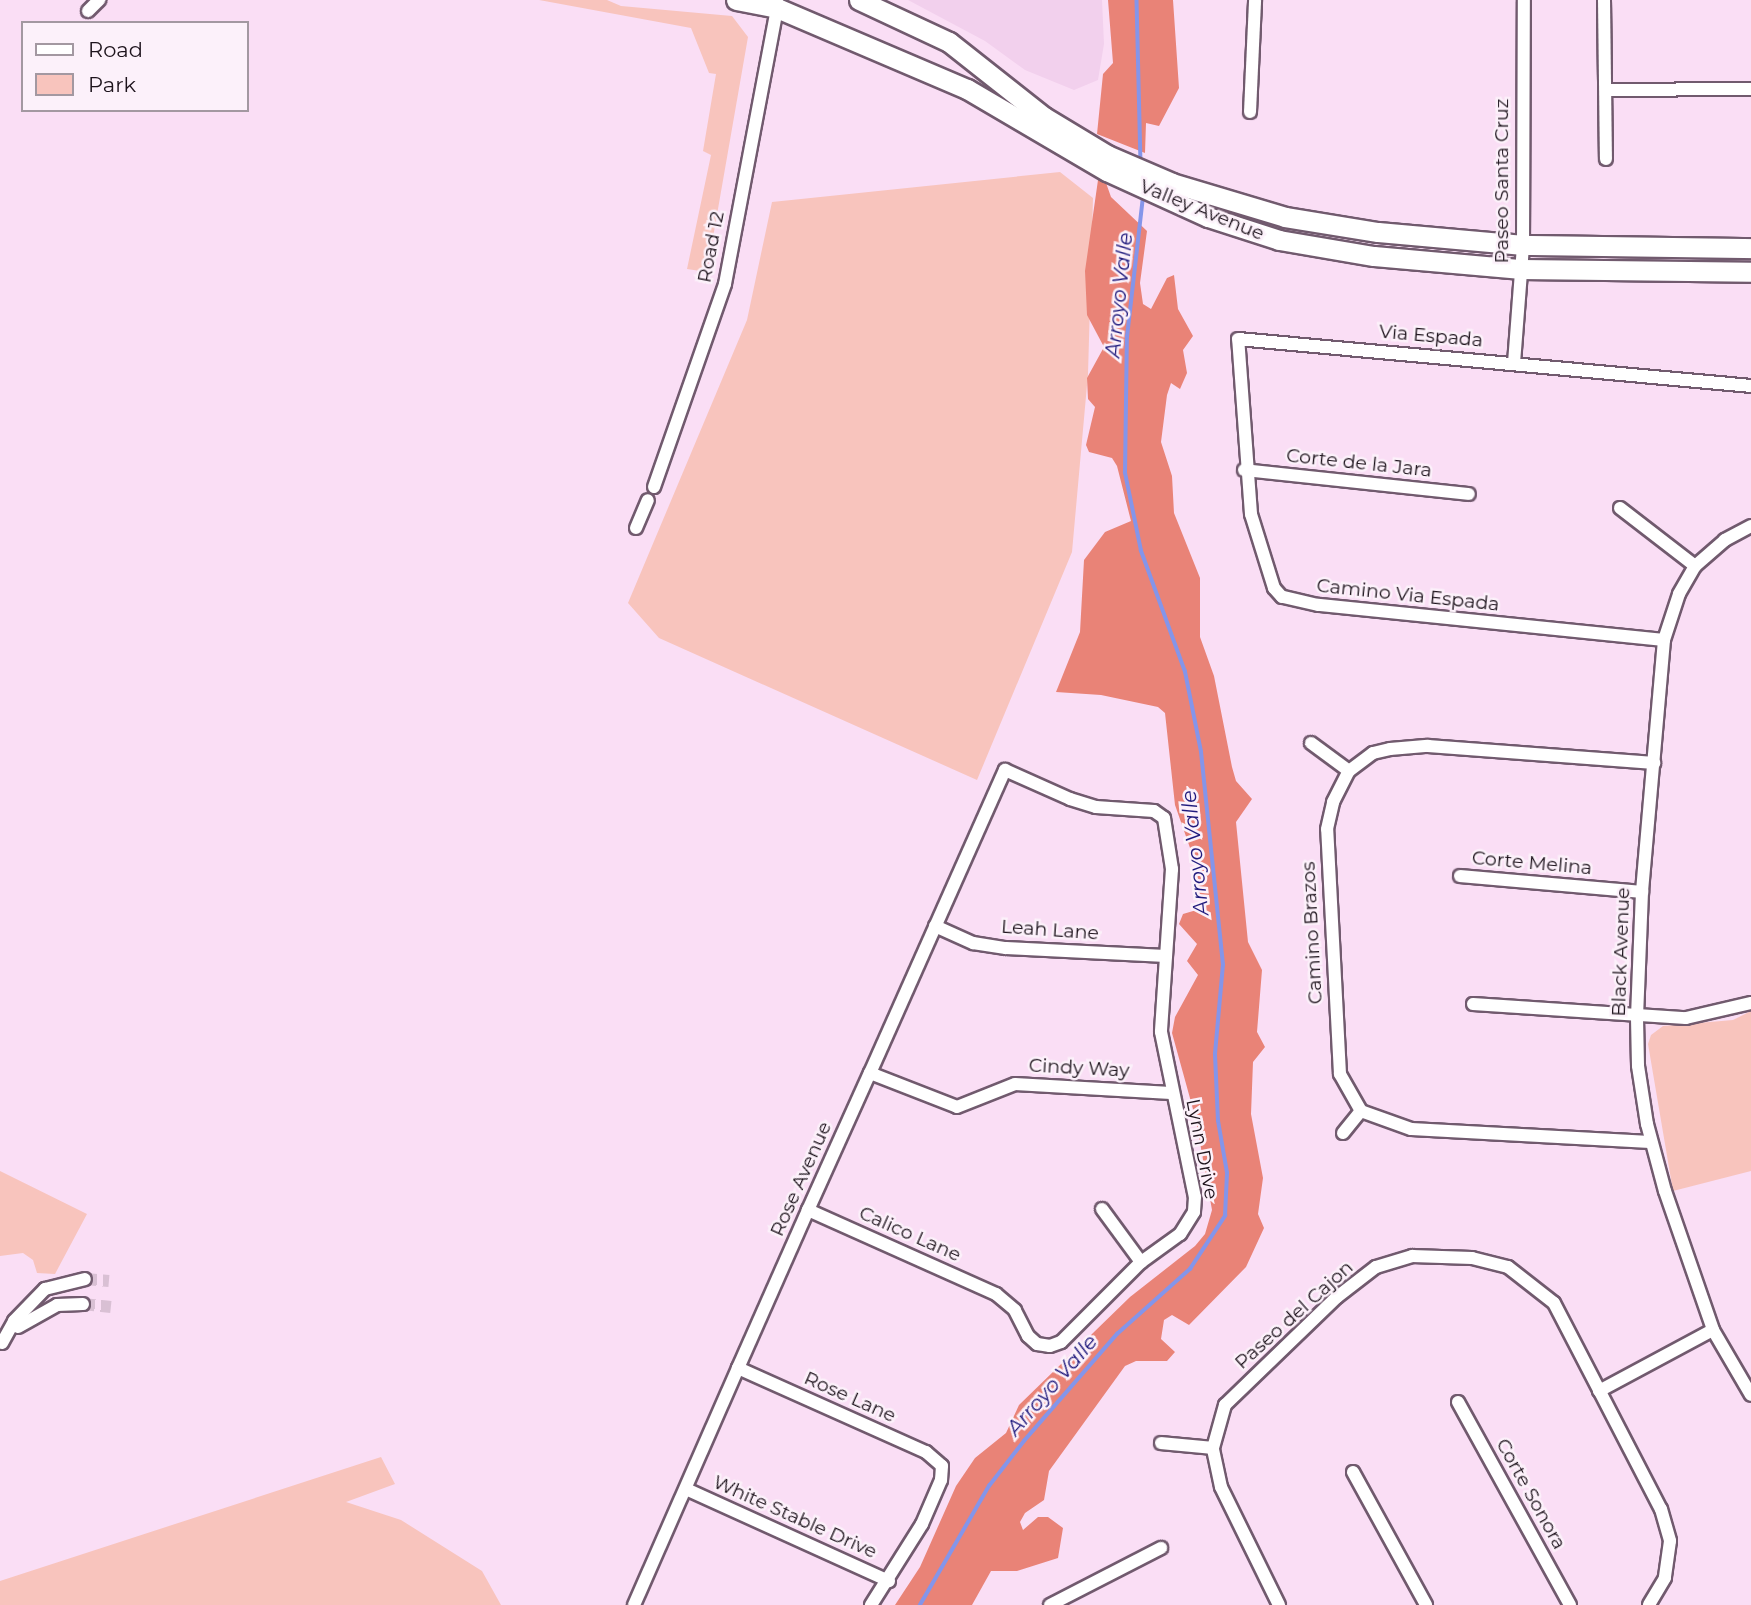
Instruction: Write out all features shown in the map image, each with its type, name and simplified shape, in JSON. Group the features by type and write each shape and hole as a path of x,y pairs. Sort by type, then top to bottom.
{"main road":[{"name":"Valley Avenue","path":"736,0 778,4 967,89 1107,163 1279,240 1374,256 1521,269 1751,272"},
{"name":"Valley Avenue","path":"859,0 949,42 1107,163"},
{"name":"Valley Avenue","path":"1173,192 1285,217 1378,232 1524,245 1751,248"}],"street":[{"path":"88,11 99,0"},
{"path":"1250,112 1255,0"},
{"name":"Paseo Santa Cruz","path":"1514,363 1524,245 1524,0"},
{"path":"1604,0 1606,159"},
{"name":"Road 12","path":"654,487 724,284 778,4"},
{"path":"1606,90 1751,89"},
{"name":"Via Espada","path":"1244,470 1238,339 1751,386"},
{"name":"Corte de la Jara","path":"1244,470 1469,494"},
{"name":"Camino Via Espada","path":"1244,470 1251,514 1273,588 1283,597 1318,605 1664,640"},
{"path":"636,528 648,500"},
{"path":"1620,508 1695,566"},
{"name":"Black Avenue","path":"1751,526 1725,540 1695,566 1679,594 1664,640 1642,892 1637,1018 1638,1066 1650,1142 1682,1248 1713,1330 1751,1395"},
{"path":"1311,743 1349,771"},
{"name":"Camino Brazos","path":"1361,1111 1340,1074 1331,951 1327,829 1333,802 1349,771 1373,753 1428,746 1654,763"},
{"name":"Rose Avenue","path":"634,1605 1005,770 1083,803 1154,811 1164,818"},
{"name":"Lynn Drive","path":"996,1294 1015,1310 1028,1336 1037,1343 1050,1346 1061,1342 1141,1262 1180,1234 1194,1212 1171,1093 1160,1016 1172,869 1164,818"},
{"name":"Corte Melina","path":"1460,876 1642,892"},
{"name":"Leah Lane","path":"935,926 973,943 1006,948 1166,956"},
{"path":"1473,1004 1637,1018 1686,1018 1751,1003"},
{"name":"Cindy Way","path":"870,1073 957,1107 1016,1084 1171,1093"},
{"path":"1343,1133 1361,1111 1411,1129 1650,1142"},
{"path":"1102,1209 1141,1262"},
{"name":"Calico Lane","path":"808,1210 996,1294"},
{"name":"Paseo del Cajon","path":"1279,1605 1221,1487 1213,1448 1225,1405 1337,1297 1376,1267 1412,1256 1472,1258 1508,1267 1535,1283 1554,1303 1661,1509 1670,1541 1665,1578 1649,1605"},
{"path":"1,1343 14,1321 45,1289 85,1279"},
{"path":"1,1343 27,1318 57,1305 83,1304"},
{"path":"1599,1391 1713,1330"},
{"name":"Rose Lane","path":"738,1368 926,1452 942,1466 942,1480 922,1524 889,1581"},
{"name":"Corte Sonora","path":"1458,1402 1570,1605"},
{"path":"1161,1443 1213,1448"},
{"path":"1353,1472 1426,1605"},
{"name":"White Stable Drive","path":"686,1489 889,1581"},
{"path":"1050,1605 1161,1548"},
{"path":"871,1605 889,1581"}],"shaded area":[{"path":"908,0 1102,0 1104,44 1098,80 1074,90 1025,70 985,41"},
{"path":"1108,0 1173,0 1179,88 1159,126 1146,123 1145,153 1097,134 1103,74 1113,63"},
{"path":"1098,180 1105,180 1111,197 1147,231 1140,283 1143,304 1151,309 1167,278 1174,275 1178,309 1193,336 1183,350 1187,373 1180,389 1171,383 1167,395 1161,442 1172,476 1174,513 1200,578 1200,637 1214,676 1232,767 1236,781 1252,799 1236,822 1248,942 1262,970 1257,1032 1265,1047 1253,1062 1251,1114 1263,1178 1258,1214 1264,1228 1246,1267 1189,1325 1172,1315 1164,1320 1161,1339 1175,1352 1167,1361 1136,1361 1125,1366 1049,1471 1044,1500 1025,1513 1020,1522 1023,1530 1038,1517 1048,1517 1063,1528 1058,1558 1017,1571 991,1571 972,1605 895,1605 920,1567 956,1486 975,1458 1006,1433 1019,1405 1130,1297 1195,1246 1205,1234 1212,1210 1196,1120 1172,1033 1175,1017 1198,975 1187,961 1197,944 1179,924 1183,914 1200,909 1201,904 1196,865 1175,805 1165,713 1158,707 1101,695 1056,692 1080,632 1084,560 1105,532 1131,521 1117,466 1112,458 1089,452 1086,445 1095,407 1088,399 1087,378 1104,347 1087,315 1085,271"}],"green space":[{"path":"539,0 607,0 621,6 732,16 748,37 707,272 687,269 711,155 703,151 716,74 709,73 691,28"},
{"path":"1060,172 1093,198 1088,374 1072,552 977,780 659,638 628,603 747,320 772,202"},
{"path":"1751,1011 1751,1171 1673,1191 1648,1044 1651,1035 1663,1026 1733,1020"},
{"path":"0,1171 87,1214 55,1274 37,1273 33,1260 23,1253 0,1256"},
{"path":"381,1457 395,1484 346,1502 401,1520 482,1571 501,1605 0,1605 0,1581"}],"waterway":[{"name":"Arroyo Valle","path":"1137,0 1141,161"},
{"name":"Arroyo Valle","path":"920,1605 989,1486 1024,1441 1117,1334 1190,1269 1225,1216 1227,1173 1218,1121 1215,1054 1223,965 1201,752 1185,672 1141,551 1125,473 1127,337 1143,197"}],"tunnel":[{"path":"85,1279 109,1281"},
{"path":"83,1304 111,1307"}]}
